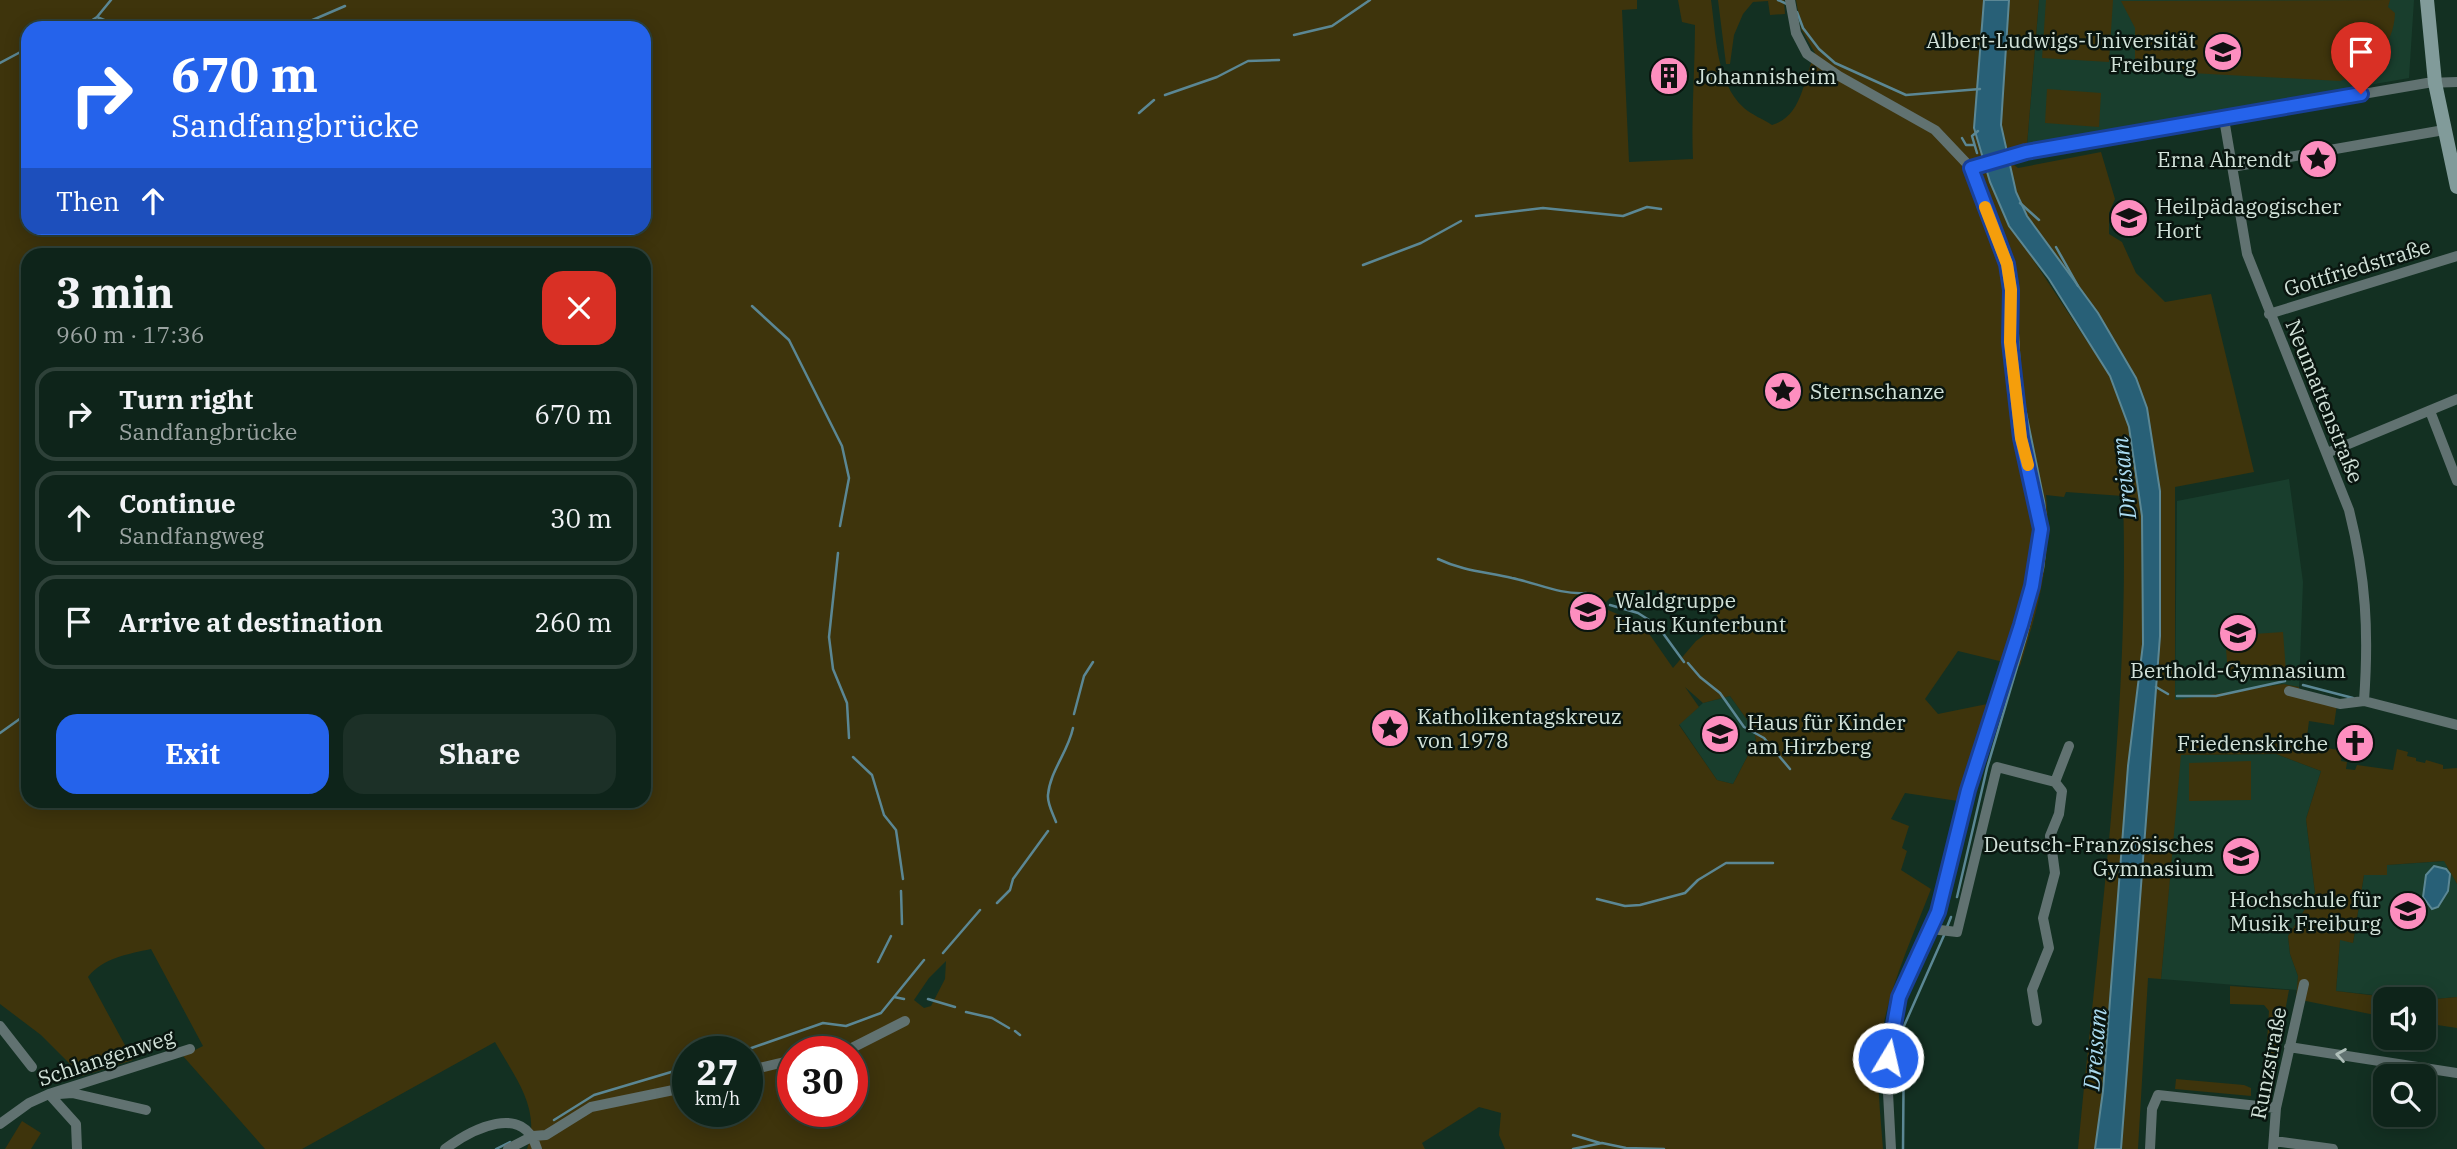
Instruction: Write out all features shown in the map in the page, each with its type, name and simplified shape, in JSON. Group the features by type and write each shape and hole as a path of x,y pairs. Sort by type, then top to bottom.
{"main road":[{"path":"2427,0 2435,83 2457,187"}],"street":[{"path":"1790,0 1800,45 1807,54 1839,76 1935,130 1974,166 2007,264 2011,290 2010,342 2021,438 2041,529 2032,586 1968,790 1939,931 1899,997 1889,1043 1887,1074 1891,1149"},
{"path":"1974,166 2009,155 2435,83 2456,82"},
{"name":"Neumattenstraße","path":"2224,119 2248,254 2269,314 2349,510 2364,575 2368,641 2364,701"},
{"path":"2232,167 2444,130"},
{"name":"Gottfriedstraße","path":"2269,314 2457,256"},
{"path":"2327,453 2457,399"},
{"path":"2430,411 2457,481"},
{"path":"2289,691 2340,704 2364,701 2457,725"},
{"path":"2055,782 2069,746"},
{"path":"1939,931 1957,932 1997,766 2055,782 2062,791 2063,800 2050,836 2055,873 2043,918 2049,948 2032,990 2037,1021"},
{"name":"Runzstraße","path":"2274,1145 2276,1108 2304,984"},
{"path":"868,1040 905,1021"},
{"path":"0,1026 32,1068"},
{"path":"2289,1047 2457,1073"},
{"name":"Schlangenweg","path":"0,1124 29,1103 49,1094 190,1049"},
{"path":"509,1149 533,1136 546,1135 592,1107 672,1090"},
{"path":"49,1094 72,1093 146,1110"},
{"path":"49,1094 76,1124 77,1149"},
{"path":"2150,1149 2155,1097 2164,1094 2276,1108"},
{"path":"445,1149 485,1126 500,1122 516,1122 533,1136 537,1149"},
{"path":"2274,1145 2333,1149"}],"shaded area":[{"path":"0,0 1637,0 1637,9 1622,10 1629,162 1693,159 1695,25 1682,22 1678,0 1711,0 1716,43 1728,85 1744,108 1772,125 1790,114 1796,105 1815,53 1801,29 1796,0 1984,0 1974,128 1990,182 2032,258 2110,376 2129,427 2135,470 2160,490 2147,409 2136,378 2098,313 2027,216 2016,192 2009,161 2018,168 2101,152 2115,199 2109,213 2109,234 2122,242 2136,273 2165,302 2211,294 2254,472 2175,487 2175,700 2284,684 2299,687 2299,694 2337,704 2334,725 2309,721 2306,744 2343,751 2341,761 2347,762 2346,769 2355,770 2357,765 2393,770 2397,749 2408,752 2407,756 2416,758 2416,761 2425,763 2426,760 2443,765 2443,769 2457,768 2457,884 2444,861 2387,865 2387,875 2364,875 2353,943 2340,940 2336,991 2373,995 2373,1015 2296,999 2298,976 2290,954 2288,936 2315,893 2306,819 2321,771 2276,754 2181,755 2161,979 2148,978 2138,1149 2078,1149 2117,740 2122,659 2123,496 2066,492 2064,497 2046,495 2046,562 2038,603 2020,666 1958,651 1925,699 1938,714 1992,703 1958,801 1905,793 1891,819 1909,826 1902,848 1907,851 1901,870 1931,889 1897,977 1884,1022 1878,1068 1883,1149 1505,1149 1499,1135 1501,1113 1479,1107 1422,1143 1425,1149 527,1149 531,1120 524,1093 495,1042 302,1149 265,1149 183,1056 203,1046 151,949 108,961 88,977 133,1060 82,1076 41,1035 0,1004","holes":["1632,590 1655,590 1716,607 1718,625 1696,641 1673,668 1643,625 1601,607 1610,598","1595,604 1597,624 1587,627 1579,619 1580,605","1685,687 1703,703 1730,696 1753,728 1756,740 1733,784 1717,780 1679,725 1699,707","946,961 945,979 931,1006 924,1008 914,1000 929,978"]},
{"path":"1718,0 1784,0 1785,14 1770,15 1768,1 1753,2 1743,14 1734,35 1730,64 1726,64"},
{"path":"2009,0 2039,0 2027,145 2006,151 2001,125"},
{"name":"Albert-Ludwigs-Universität Freiburg","path":"2039,0 2414,0 2409,78 2027,145"},
{"path":"2046,0 2113,0 2109,62 2042,58"},
{"path":"2390,0 2388,7 2395,13 2394,25 2386,46 2362,70 2340,81 2135,70 2135,28 2121,1"},
{"path":"2047,89 2101,93 2099,127 2045,123"},
{"name":"Berthold-Gymnasium","path":"2289,479 2303,582 2299,687 2284,684 2175,701 2177,501"},
{"name":"Waldgruppe Haus Kunterbunt","path":"1595,604 1597,625 1587,627 1579,619 1580,605"},
{"path":"2283,632 2286,671 2228,675 2225,636"},
{"name":"Haus für Kinder am Hirzberg","path":"1730,696 1753,728 1756,740 1733,784 1717,780 1679,724 1703,703"},
{"name":"Deutsch-Französisches Gymnasium","path":"2276,754 2321,771 2306,819 2315,893 2288,936 2290,954 2298,976 2297,990 2161,979 2180,755"},
{"path":"2251,761 2251,800 2189,801 2189,763"},
{"name":"Hochschule für Musik Freiburg","path":"2445,861 2457,884 2457,997 2436,999 2436,987 2373,987 2373,995 2336,991 2340,939 2353,943 2364,875 2387,865"},
{"path":"2230,986 2289,990 2271,1086 2265,1091 2258,1089 2270,1085 2272,1070 2265,1070 2269,1011 2264,1005 2230,1004"},
{"path":"2457,997 2457,1028 2436,1025 2436,999"},
{"path":"2176,1079 2244,1085 2251,1088 2251,1096 2175,1089"},
{"path":"22,1121 41,1133 31,1149 5,1149"}],"water":[{"name":"Dreisam","path":"1984,0 2009,0 2001,125 2016,192 2027,216 2098,313 2136,378 2147,408 2160,491 2160,636 2121,1149 2095,1149 2103,1091 2128,766 2143,644 2142,516 2129,427 2110,376 2049,279 2009,226 1990,182 1974,128"},
{"path":"2434,866 2446,869 2450,874 2448,891 2438,907 2432,909 2423,897 2426,875"}],"waterway":[{"path":"91,21 111,0"},
{"path":"1294,35 1332,26 1370,0"},
{"path":"1778,0 1787,4"},
{"path":"310,21 345,6"},
{"path":"1797,12 1803,28 1819,49 1835,63 1906,95 1980,89"},
{"path":"97,17 106,21"},
{"path":"0,63 21,52"},
{"path":"1165,95 1217,77 1248,61 1279,60"},
{"path":"1139,113 1154,100"},
{"path":"1977,153 1972,136 1978,131"},
{"path":"1962,138 1966,145 1973,145"},
{"path":"2020,203 2039,220"},
{"path":"1476,216 1543,208 1623,216 1647,207 1661,209"},
{"path":"1363,265 1421,243 1461,221"},
{"path":"2056,247 2078,286"},
{"path":"1957,897 1987,768 2026,637 2043,568 2047,530 2044,502 2021,389 2016,303"},
{"path":"752,306 789,340 842,446 849,478 840,526"},
{"path":"838,553 829,637 833,669 847,703 849,738"},
{"path":"1438,559 1466,569 1558,590 1586,593"},
{"path":"1610,605 1638,613 1657,625 1684,662"},
{"path":"1074,714 1084,676 1093,662"},
{"path":"1688,663 1720,693 1744,727 1764,738 1790,769"},
{"path":"2177,696 2216,696 2285,681"},
{"path":"2303,685 2353,698"},
{"path":"2156,687 2168,694"},
{"path":"0,733 21,718"},
{"path":"1056,822 1048,801 1049,786 1073,728"},
{"path":"853,757 872,775 884,815 896,830 903,879"},
{"path":"997,903 1010,890 1013,879 1048,831"},
{"path":"1597,899 1625,906 1640,905 1685,893 1698,880 1726,863 1773,863"},
{"path":"901,891 902,924"},
{"path":"943,953 980,910"},
{"path":"1947,927 1951,917"},
{"path":"1903,1149 1904,1026 1945,933"},
{"path":"878,962 891,936"},
{"path":"763,1044 823,1023 846,1026 881,1013 924,960"},
{"path":"894,997 904,999"},
{"path":"928,999 955,1007"},
{"path":"966,1012 992,1018 1009,1028"},
{"path":"1015,1031 1020,1035"},
{"path":"554,1120 594,1095 672,1072"},
{"path":"1573,1135 1600,1143"},
{"path":"496,1149 510,1142"},
{"path":"1573,1149 1602,1143 1626,1148 1664,1149"}],"slow traffic":[{"path":"1985,207 2007,264 2011,290 2010,342 2021,438 2028,465"}],"place":[{"name":"Albert-Ludwigs-Universität Freiburg","path":"2223,52"},
{"name":"Johannisheim","path":"1669,76"},
{"name":"Erna Ahrendt","path":"2318,159"},
{"name":"Heilpädagogischer Hort","path":"2129,218"},
{"name":"Sternschanze","path":"1783,391"},
{"name":"Waldgruppe Haus Kunterbunt","path":"1588,612"},
{"name":"Berthold-Gymnasium","path":"2238,633"},
{"name":"Katholikentagskreuz von 1978","path":"1390,728"},
{"name":"Haus für Kinder am Hirzberg","path":"1720,734"},
{"name":"Friedenskirche","path":"2355,743"},
{"name":"Deutsch-Französisches Gymnasium","path":"2241,856"},
{"name":"Hochschule für Musik Freiburg","path":"2408,911"}],"route":[{"path":"1888,1058 1899,997 1938,912 1948,864 1980,747 2032,586 2041,529 2021,438 2010,342 2011,290 2007,264 1971,168 2009,155 2361,94"}]}
